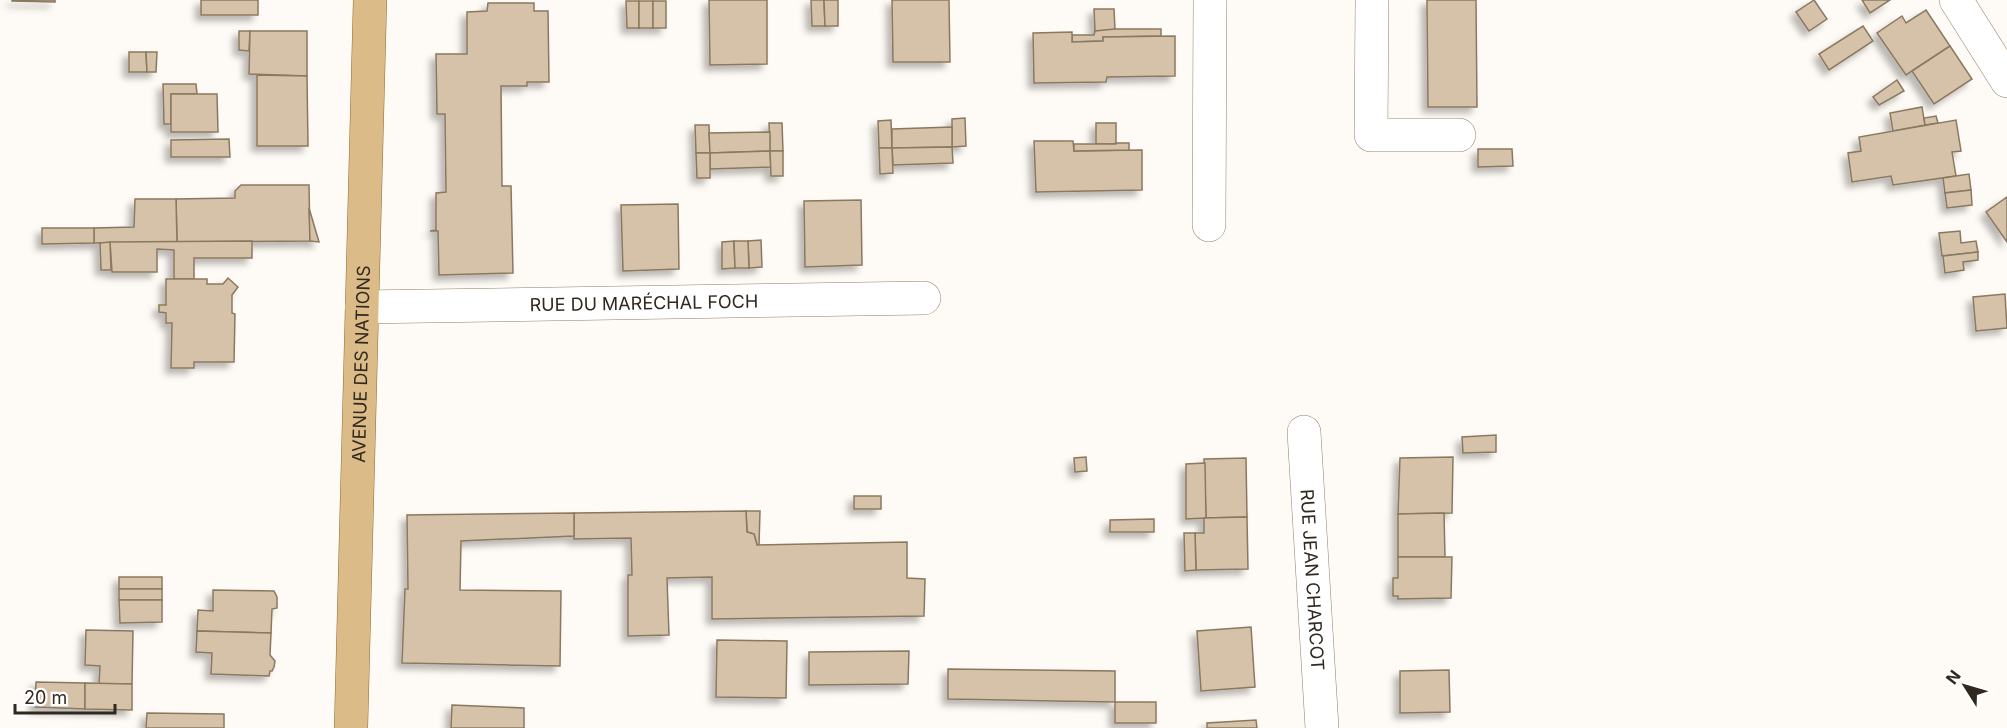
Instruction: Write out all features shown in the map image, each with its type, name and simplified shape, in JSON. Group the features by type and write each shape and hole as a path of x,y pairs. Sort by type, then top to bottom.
{"main road":[{"name":"AVENUE DES NATIONS","path":"351,728 370,0"}],"street":[{"path":"1209,225 1210,0"},
{"path":"1372,0 1371,135 1459,135"},
{"path":"1956,0 2007,81"},
{"name":"RUE DU MARÉCHAL FOCH","path":"362,307 924,297"},
{"name":"RUE JEAN CHARCOT","path":"1304,432 1322,728"}],"building":[{"path":"55,0 55,2 12,1"},
{"path":"201,0 258,0 258,15 201,15"},
{"path":"709,0 767,0 767,64 710,65"},
{"path":"811,0 824,0 825,26 812,26"},
{"path":"824,0 838,0 838,26 825,26"},
{"path":"892,0 949,0 950,62 893,62"},
{"path":"1427,0 1476,0 1477,107 1428,107"},
{"path":"1814,0 1827,19 1809,31 1796,12"},
{"path":"1862,0 1890,0 1870,13"},
{"path":"626,1 639,1 639,28 627,28"},
{"path":"639,1 653,1 653,28 639,28"},
{"path":"653,1 666,1 666,28 653,28"},
{"path":"488,3 534,3 534,11 548,11 549,82 527,82 527,86 501,86 502,186 511,186 513,273 439,275 438,231 430,231 436,230 436,193 446,192 445,114 437,114 436,54 467,54 467,12 487,11"},
{"path":"1094,9 1114,9 1115,30 1095,31"},
{"path":"1926,10 1950,46 1906,75 1877,33 1902,16 1906,23"},
{"path":"1863,26 1873,41 1829,70 1819,54"},
{"path":"1161,29 1161,36 1103,37 1103,41 1072,42 1072,35 1094,35 1095,31"},
{"path":"239,31 250,31 249,51 239,50"},
{"path":"250,31 307,31 307,76 249,74"},
{"path":"1072,32 1072,42 1103,41 1103,37 1175,36 1175,76 1107,77 1106,82 1034,83 1033,33"},
{"path":"1950,46 1972,79 1934,104 1912,71"},
{"path":"129,52 146,52 147,72 129,72"},
{"path":"146,52 157,52 156,72 147,72"},
{"path":"257,75 307,76 308,146 257,146"},
{"path":"1897,80 1904,91 1879,105 1873,97"},
{"path":"163,84 196,84 197,94 171,94 171,124 164,124"},
{"path":"171,94 217,94 218,132 171,132"},
{"path":"1922,107 1925,125 1893,131 1890,113"},
{"path":"1936,116 1938,123 1925,125 1924,118"},
{"path":"965,118 966,146 952,147 952,119"},
{"path":"891,120 892,148 879,148 878,121"},
{"path":"1956,120 1961,151 1952,152 1956,176 1893,185 1891,176 1852,182 1848,153 1861,151 1859,137"},
{"path":"769,123 782,123 783,151 770,151"},
{"path":"1096,123 1116,123 1116,144 1096,144"},
{"path":"695,125 709,125 710,153 696,153"},
{"path":"952,127 952,147 892,148 892,129"},
{"path":"770,132 770,151 710,153 709,133"},
{"path":"229,139 230,157 171,157 171,140"},
{"path":"1034,141 1073,141 1074,151 1142,150 1142,190 1036,192"},
{"path":"1129,143 1129,150 1074,151 1074,144"},
{"path":"952,147 953,163 893,165 892,148"},
{"path":"879,148 892,148 893,173 880,174"},
{"path":"1478,149 1512,149 1513,166 1478,167"},
{"path":"770,151 771,167 710,169 710,153"},
{"path":"770,151 783,151 783,176 771,176"},
{"path":"696,153 710,153 710,178 697,178"},
{"path":"1969,174 1971,190 1945,193 1943,178"},
{"path":"241,185 309,185 310,241 177,242 176,199 235,198 235,191"},
{"path":"1971,190 1972,205 1947,208 1945,193"},
{"path":"2007,197 2007,242 1986,212"},
{"path":"135,199 176,199 177,242 94,243 94,228 134,227"},
{"path":"861,200 862,265 805,267 804,201"},
{"path":"678,204 679,269 623,271 621,205"},
{"path":"309,208 319,242 310,241"},
{"path":"42,228 94,228 94,243 42,244"},
{"path":"1960,231 1961,243 1976,241 1978,252 1942,256 1939,233"},
{"path":"761,240 762,267 749,268 748,241"},
{"path":"252,241 252,258 194,258 194,279 174,279 174,250 157,249 157,272 112,272 110,242"},
{"path":"734,241 735,268 722,269 722,242"},
{"path":"734,241 748,241 749,268 735,268"},
{"path":"110,242 111,270 101,270 100,243"},
{"path":"1978,252 1978,260 1963,262 1964,270 1945,273 1943,256"},
{"path":"228,278 238,287 232,295 232,313 235,314 234,362 194,362 194,368 171,368 172,323 166,323 166,313 159,312 159,305 166,305 166,279 207,279 207,284 223,284"},
{"path":"2005,294 2007,328 1976,331 1973,297"},
{"path":"1496,435 1496,452 1463,453 1462,437"},
{"path":"1086,457 1087,471 1075,472 1074,458"},
{"path":"1453,457 1452,513 1398,514 1400,458"},
{"path":"1246,458 1247,517 1206,518 1204,459"},
{"path":"1205,463 1206,518 1186,519 1186,464"},
{"path":"854,496 881,496 881,509 854,509"},
{"path":"746,511 760,511 759,545 757,545 754,534 747,532"},
{"path":"746,511 747,532 754,534 757,545 907,542 907,578 925,579 924,616 712,619 712,577 667,578 669,635 628,636 628,575 632,575 631,538 574,539 574,513"},
{"path":"574,513 574,536 461,541 460,590 561,591 560,666 402,663 405,589 408,589 407,515"},
{"path":"1444,513 1445,557 1398,557 1398,514"},
{"path":"1247,517 1248,569 1196,570 1195,533 1204,533 1204,518"},
{"path":"1154,519 1154,532 1110,532 1110,520"},
{"path":"1184,533 1195,533 1196,570 1185,571"},
{"path":"1398,557 1452,557 1451,598 1398,599 1398,596 1393,596 1393,578 1398,578"},
{"path":"119,577 162,577 162,589 119,589"},
{"path":"119,589 162,589 162,600 119,600"},
{"path":"213,590 274,591 277,597 277,608 272,609 271,633 197,631 198,610 213,611"},
{"path":"119,600 162,600 162,622 120,623"},
{"path":"1251,627 1255,687 1201,691 1197,631"},
{"path":"86,630 133,631 132,684 99,684 100,666 85,665"},
{"path":"197,631 271,633 270,655 275,661 272,671 269,676 211,674 212,653 196,652"},
{"path":"717,640 787,641 786,698 716,697"},
{"path":"909,651 908,684 809,685 809,652"},
{"path":"948,669 1115,671 1115,702 948,699"},
{"path":"1449,670 1450,712 1400,713 1400,671"},
{"path":"36,682 85,683 85,709 35,707"},
{"path":"85,683 132,684 132,710 85,709"},
{"path":"1115,702 1156,702 1156,723 1115,723"},
{"path":"452,705 524,708 524,728 451,728"},
{"path":"147,713 224,714 224,728 146,728"},
{"path":"1256,720 1257,728 1207,728 1207,723"}]}
